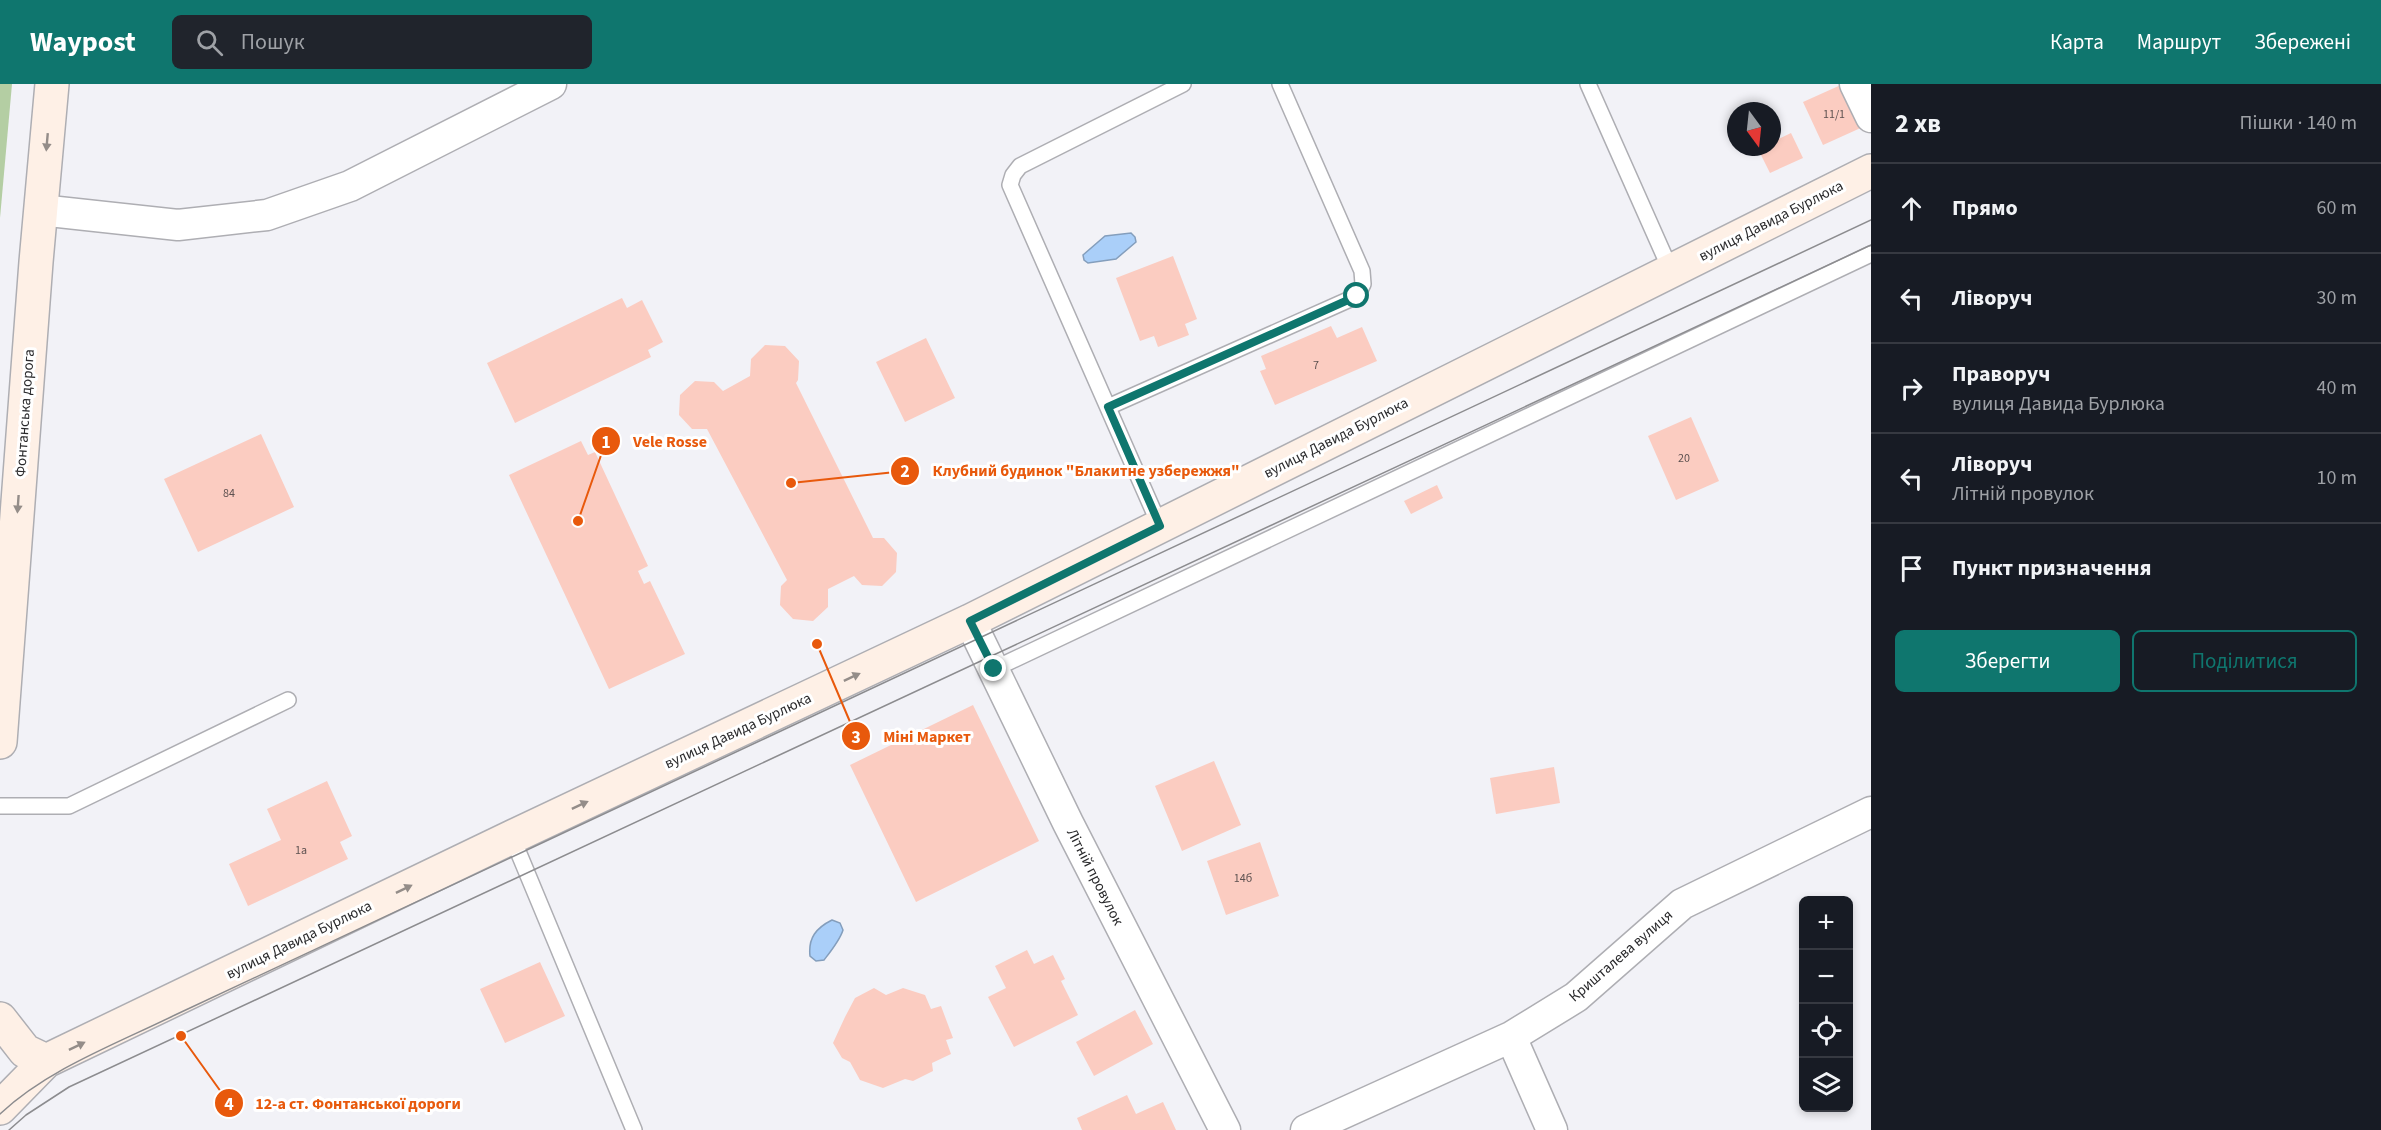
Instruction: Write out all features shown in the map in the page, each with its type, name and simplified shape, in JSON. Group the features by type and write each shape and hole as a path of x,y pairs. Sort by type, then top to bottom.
{"main road":[{"name":"Фонтанська дорога","path":"0,742 40,210 52,84"},
{"name":"вулиця Давида Бурлюка","path":"0,1108 46,1061 512,837 970,621 1871,171"},
{"path":"0,1019 25,1051 46,1061"}],"street":[{"path":"40,210 177,225 267,214 350,186 551,84"},
{"path":"1856,84 1871,117"},
{"name":"Літній провулок","path":"970,621 1068,824 1225,1130"},
{"name":"Кришталева вулиця","path":"1306,1130 1511,1037 1576,997 1682,904 1871,812"},
{"path":"1511,1037 1552,1130"}],"lane":[{"path":"1160,526 1011,185 1013,175 1020,166 1183,84"},
{"path":"1108,407 1357,296 1363,284 1362,272 1280,84"},
{"path":"1588,84 1671,271"},
{"path":"994,669 1871,254"},
{"path":"0,806 69,806 288,700"},
{"path":"512,837 634,1130"}],"green space":[{"path":"0,84 12,84 0,218"}],"water":[{"path":"1131,233 1136,242 1116,259 1088,263 1084,260 1083,255 1105,236"},
{"path":"832,920 840,923 842,934 824,960 816,961 810,956 810,944 817,930"}],"building":[{"path":"1843,84 1865,126 1823,145 1803,102"},
{"path":"1791,133 1803,158 1770,173 1762,156 1781,156 1781,138"},
{"path":"1173,256 1197,319 1185,324 1189,335 1158,347 1154,336 1140,341 1116,278"},
{"path":"622,298 627,308 642,300 663,342 648,350 651,357 515,423 487,363"},
{"path":"1331,326 1337,338 1362,327 1377,361 1275,405 1260,371 1266,369 1261,356"},
{"path":"926,338 955,398 905,422 876,362"},
{"path":"765,345 785,346 799,361 796,383 873,538 884,538 897,553 896,572 882,586 862,585 854,576 828,589 828,607 813,621 793,619 780,605 781,586 787,580 707,429 692,429 679,415 680,395 695,381 714,382 723,391 750,376 751,359"},
{"path":"1691,417 1719,481 1676,500 1648,436"},
{"path":"261,434 294,507 198,552 164,479"},
{"path":"581,441 588,455 595,452 648,566 638,571 644,584 650,581 685,654 609,689 509,475"},
{"path":"1437,485 1443,498 1411,514 1404,501"},
{"path":"973,705 1039,841 916,902 850,765"},
{"path":"1214,761 1241,825 1182,851 1155,786"},
{"path":"1554,767 1560,803 1496,814 1490,778"},
{"path":"327,781 352,836 340,842 348,859 248,906 229,864 281,840 267,809"},
{"path":"1260,842 1279,896 1226,915 1207,861"},
{"path":"1027,950 1034,964 1053,955 1065,979 1061,981 1078,1015 1014,1047 988,997 1006,988 995,966"},
{"path":"540,962 565,1016 505,1043 480,989"},
{"path":"874,988 886,995 903,988 925,995 931,1009 941,1006 953,1038 946,1040 951,1054 932,1063 933,1071 913,1081 905,1079 883,1088 860,1080 850,1062 842,1058 833,1043 855,998"},
{"path":"1135,1010 1153,1044 1094,1076 1076,1042"},
{"path":"1127,1095 1136,1114 1163,1102 1176,1130 1082,1130 1077,1118"}],"tram line":[{"path":"0,1114 39,1084 106,1047 1871,220"},
{"path":"9,1130 26,1115 69,1087 1871,245"}],"place":[{"name":"Клубний будинок \"Блакитне узбережжя\"","path":"791,483"},
{"name":"Vele Rosse","path":"578,521"},
{"name":"Міні Маркет","path":"817,644"},
{"name":"12-а ст. Фонтанської дороги","path":"181,1036"}],"route":[{"path":"994,669 970,621 1160,526 1108,407 1357,296"}]}
